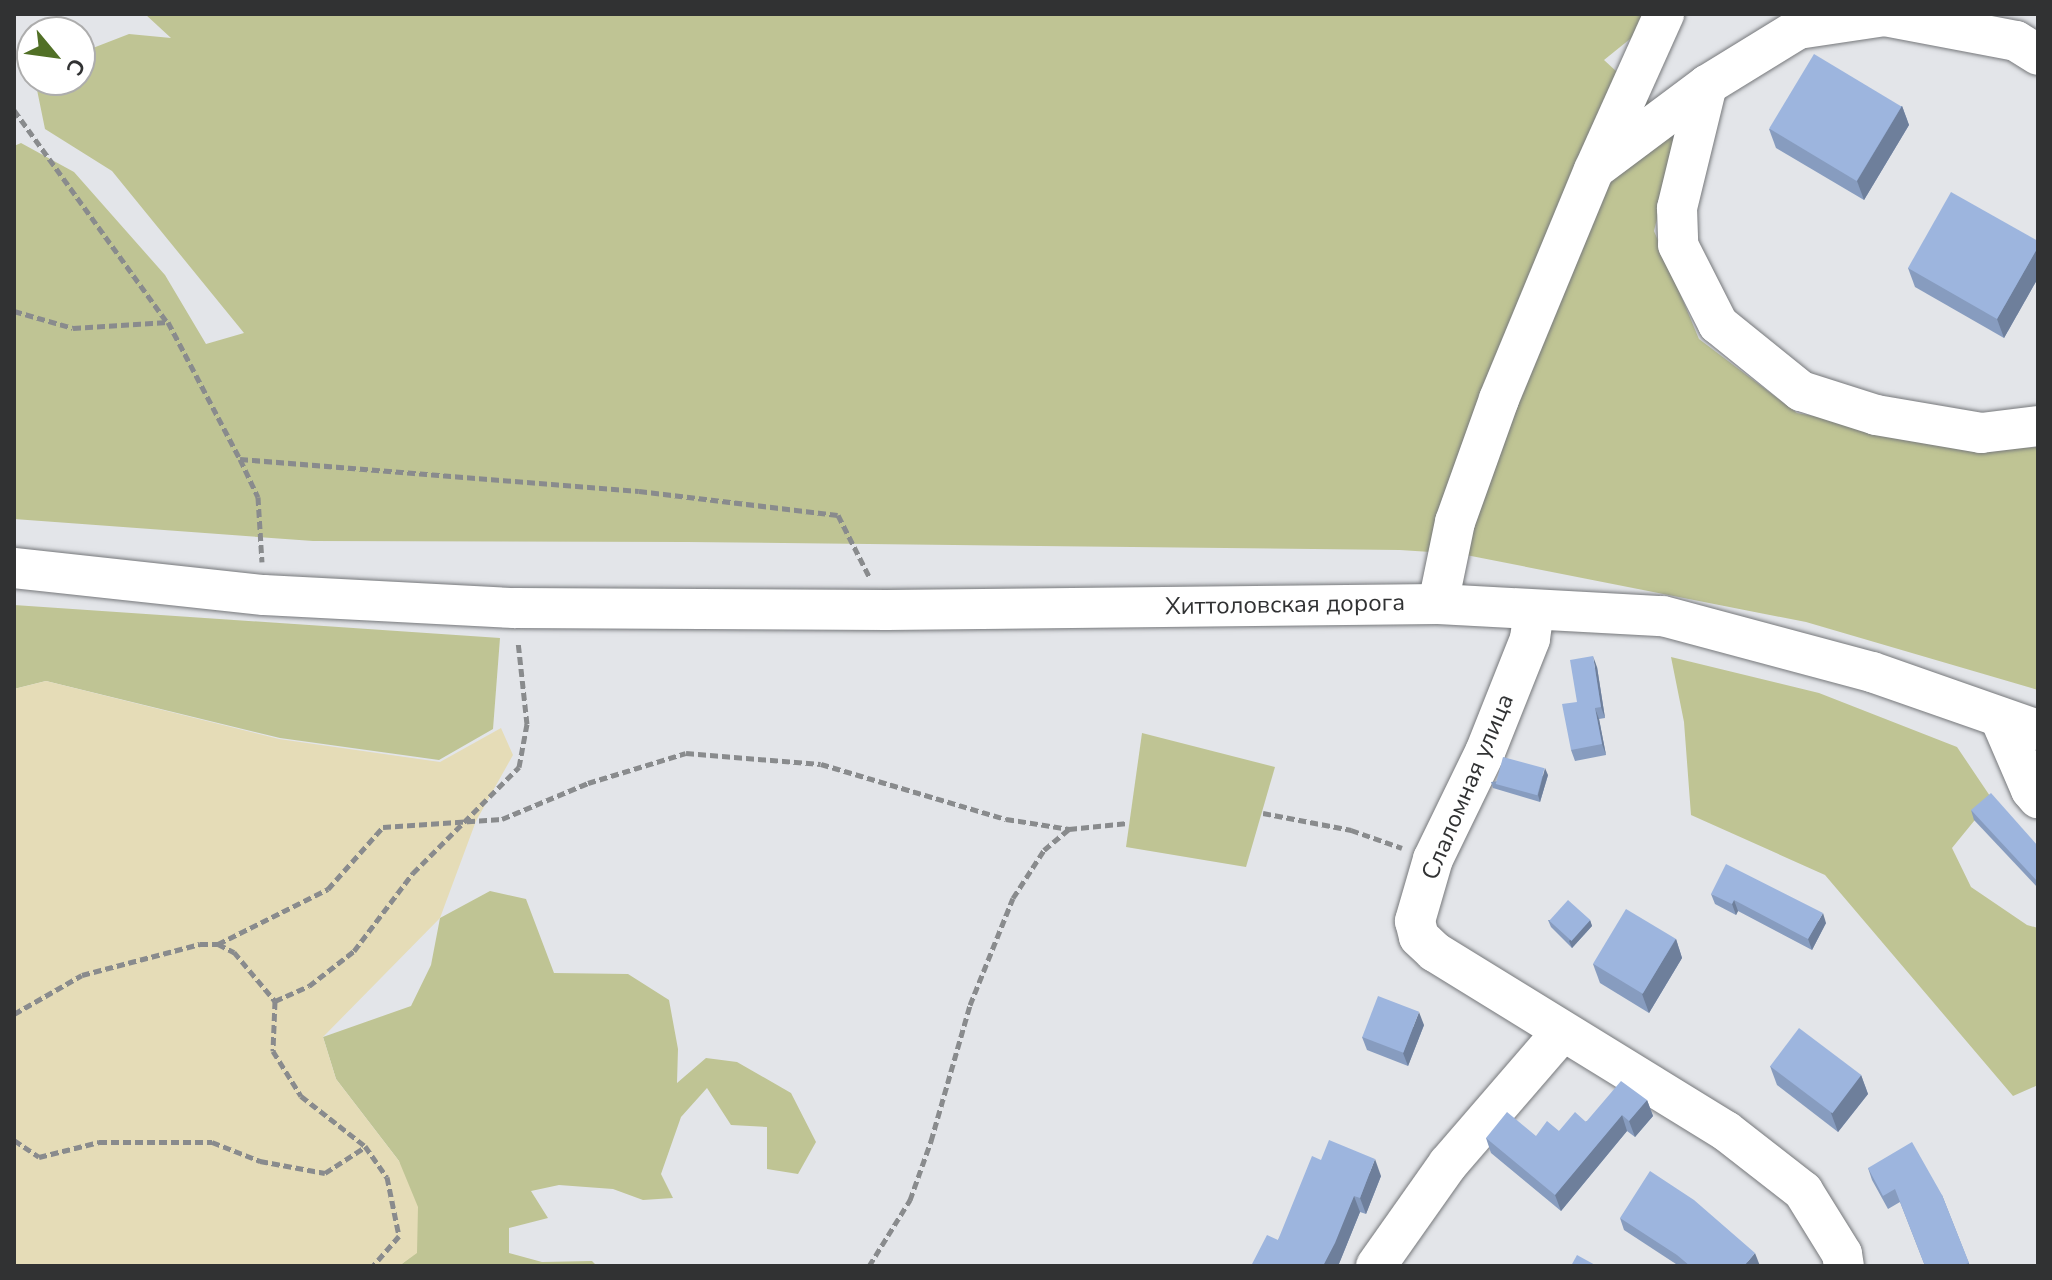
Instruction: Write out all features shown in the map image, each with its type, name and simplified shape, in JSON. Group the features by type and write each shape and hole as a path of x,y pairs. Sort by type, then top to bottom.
{"street":[{"path":"1438,604 1455,522 1499,399 1594,170 1664,14"},
{"path":"1594,170 1637,134 1707,85 1798,29 1885,16 2016,41 2038,55"},
{"path":"1707,85 1677,208 1678,245 1718,324 1801,391 1861,410 1981,433 2038,426"},
{"name":"Хиттоловская дорога","path":"14,568 264,595 515,608 887,610 1438,604 1663,616 1858,668 2038,730"},
{"name":"Слаломная улица","path":"1534,610 1530,639 1485,752 1433,859 1415,921 1419,937 1435,952 1726,1131 1803,1191 1842,1254 1844,1266"},
{"path":"2000,718 2031,790 2038,798"},
{"path":"1376,1266 1448,1164 1562,1032"}],"path":[{"path":"14,110 168,322 240,459 258,497 264,595"},
{"path":"14,311 73,328 168,322"},
{"path":"240,459 639,491 838,515 887,610"},
{"path":"275,1001 309,986 354,951 413,873 519,767 527,724 515,608"},
{"path":"14,1014 82,975 200,944 218,944 328,889 383,827 502,819 588,783 686,753 821,764 1006,819 1069,829 1128,823"},
{"path":"1263,813 1351,830 1433,859"},
{"path":"869,1266 910,1200 931,1141 970,1005 1013,898 1044,850 1069,829"},
{"path":"218,944 234,952 275,1001 273,1051 301,1096 365,1146 387,1177 399,1236 373,1266"},
{"path":"14,1140 39,1157 99,1142 212,1142 260,1161 325,1173 365,1146"}],"green space":[{"path":"145,14 1661,14 1604,60 1679,129 1654,231 1699,339 1797,413 1997,449 2038,447 2038,690 1806,622 1461,554 1400,550 313,541 14,519 14,146 21,143 74,172 165,275 206,344 244,333 112,171 45,129 38,96 96,96 96,47 129,34 171,38"},
{"path":"14,605 500,638 493,729 439,760 280,738 46,681 14,689"},
{"path":"1671,657 1819,693 1957,747 1992,799 1952,848 1971,887 2027,925 2038,928 2038,1085 2013,1096 1825,875 1691,815 1684,722"},
{"path":"1142,733 1275,767 1246,867 1126,847"},
{"path":"490,891 526,899 554,973 628,974 669,1000 678,1049 677,1083 706,1058 737,1062 791,1093 816,1142 798,1174 767,1169 767,1127 731,1125 707,1088 681,1117 661,1174 673,1198 643,1200 613,1189 559,1185 531,1191 548,1218 509,1228 509,1253 542,1262 592,1261 597,1266 399,1266 417,1252 399,1161 336,1079 323,1037 411,1006 431,965 440,918"}],"sand":[{"path":"46,681 279,739 440,762 501,728 513,755 476,821 440,918 323,1037 336,1079 399,1161 418,1207 417,1253 399,1266 14,1266 14,689"}],"building":[{"path":"1814,54 1901,107 1857,181 1769,129"},
{"path":"1951,192 2038,241 2038,247 1997,319 1908,268"},
{"path":"1593,656 1601,707 1595,708 1602,744 1571,750 1562,704 1577,702 1570,660"},
{"path":"1503,757 1545,768 1537,795 1496,784"},
{"path":"1991,793 2038,846 2038,882 1971,810"},
{"path":"1726,864 1823,913 1808,939 1734,900 1732,904 1711,894"},
{"path":"1568,900 1590,920 1572,941 1549,921"},
{"path":"1626,909 1676,939 1643,994 1593,964"},
{"path":"1378,996 1419,1012 1403,1053 1362,1037"},
{"path":"1799,1028 1861,1075 1832,1113 1770,1066"},
{"path":"1621,1081 1647,1100 1629,1121 1622,1115 1555,1195 1486,1138 1507,1112 1536,1136 1547,1121 1559,1131 1575,1112 1586,1122"},
{"path":"1329,1140 1375,1159 1360,1198 1354,1196 1323,1266 1251,1266 1267,1235 1278,1240 1312,1156 1321,1160"},
{"path":"1912,1142 1942,1195 1969,1263 1925,1266 1895,1189 1883,1196 1868,1168"},
{"path":"1650,1171 1694,1200 1755,1253 1744,1266 1690,1266 1620,1218"},
{"path":"1577,1255 1597,1266 1571,1266"}]}
